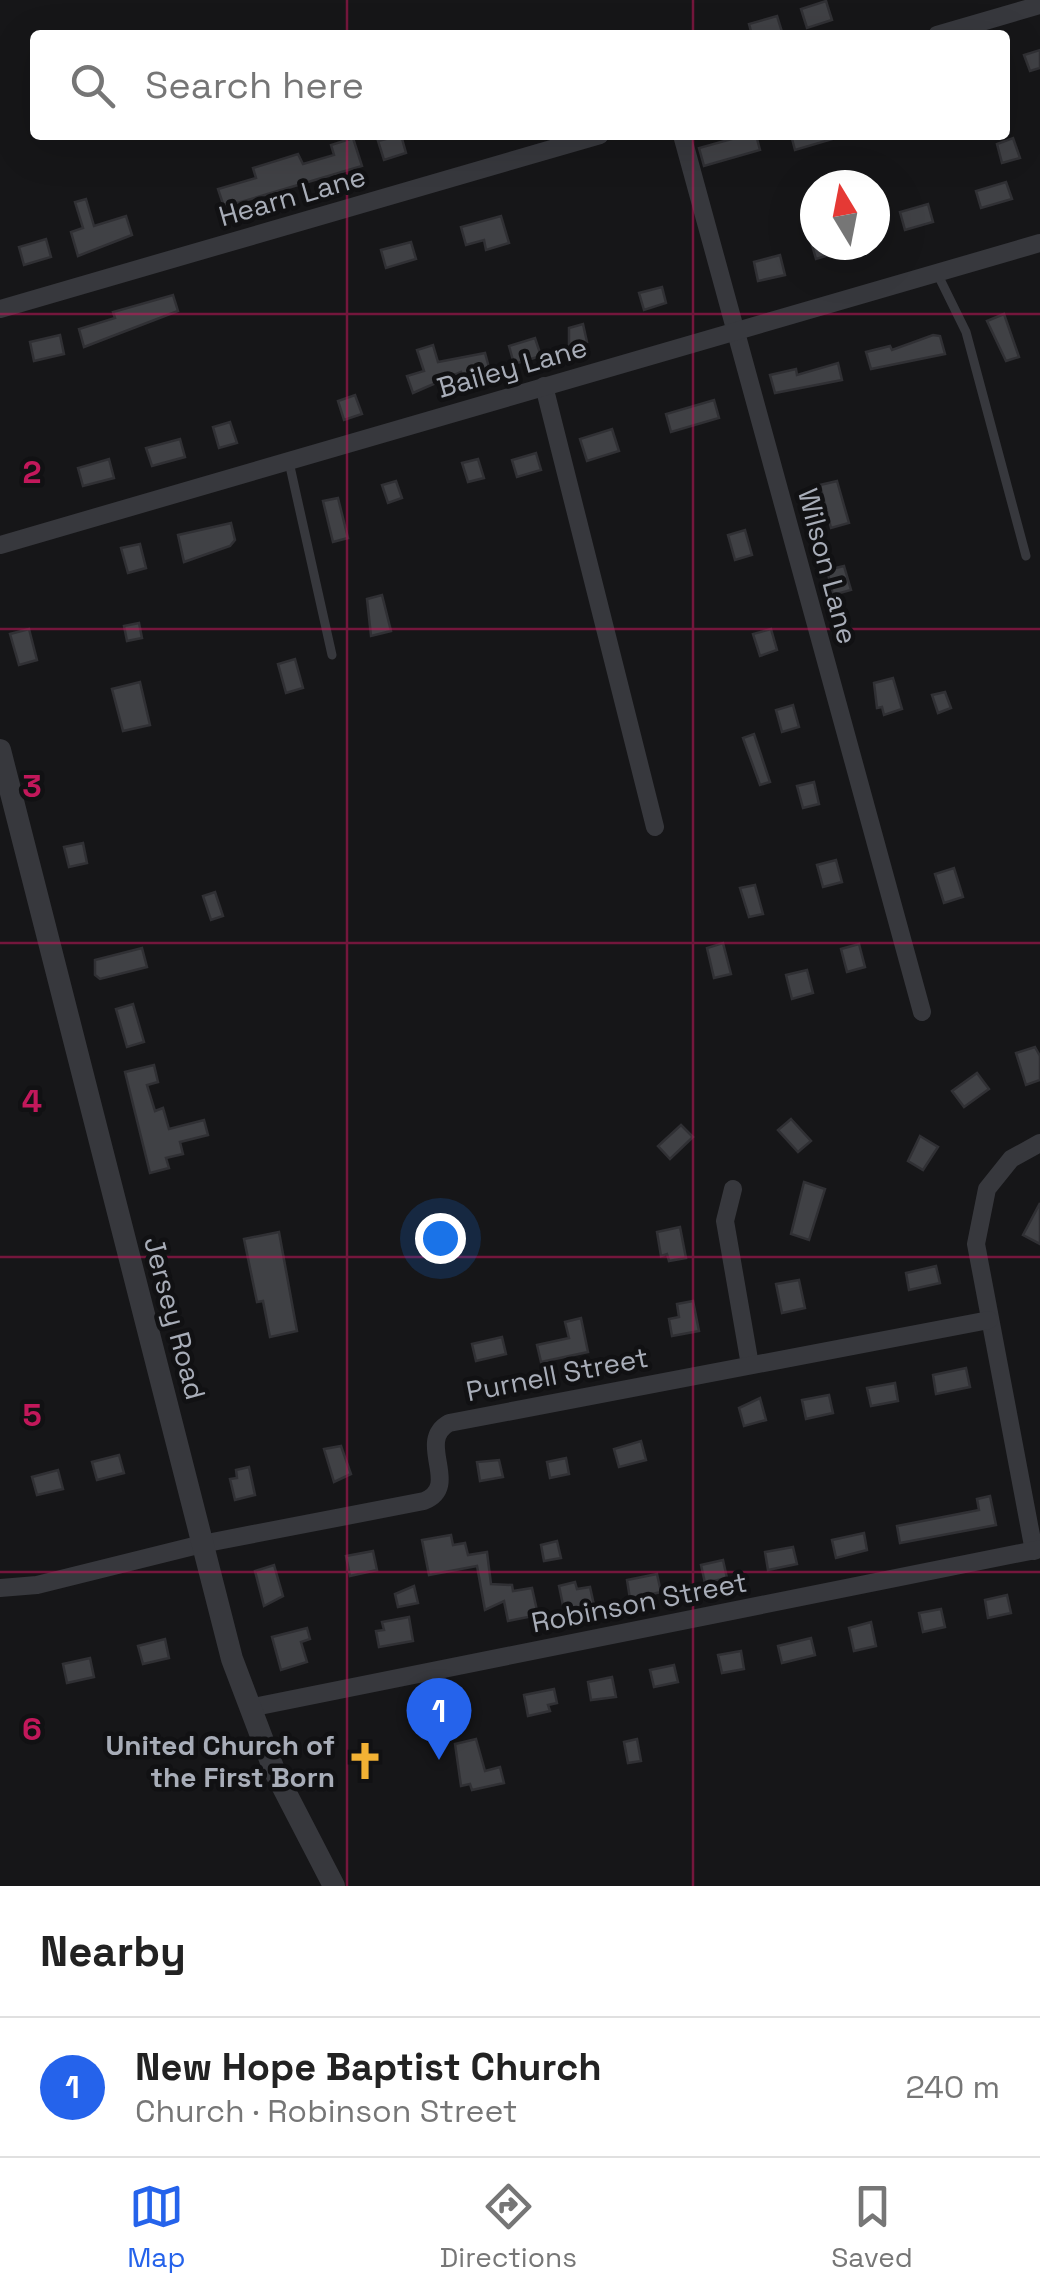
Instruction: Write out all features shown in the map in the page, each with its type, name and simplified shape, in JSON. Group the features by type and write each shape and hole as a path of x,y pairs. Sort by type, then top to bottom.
{"street":[{"path":"954,30 1040,4"},
{"name":"Hearn Lane","path":"0,309 583,140"},
{"name":"Wilson Lane","path":"683,140 922,1012"},
{"name":"Bailey Lane","path":"0,545 1040,243"},
{"path":"544,386 656,826"},
{"name":"Jersey Road","path":"0,750 202,1544 249,1708 274,1770 334,1886"},
{"path":"1037,1550 976,1244 980,1205 998,1172 1040,1143"},
{"path":"734,1189 724,1220 750,1365"},
{"name":"Purnell Street","path":"202,1544 436,1496 441,1480 434,1441 438,1431 449,1423 989,1320"},
{"path":"0,1588 65,1579 202,1544"},
{"name":"Robinson Street","path":"249,1708 1037,1550"}],"lane":[{"path":"936,272 966,332 1026,556"},
{"path":"289,462 332,655"}],"building":[{"path":"826,1 832,20 807,28 801,9"},
{"path":"777,16 781,30 751,30 749,24"},
{"path":"1040,50 1040,68 1030,71 1024,55"},
{"path":"1013,138 1020,158 1002,163 997,144"},
{"path":"354,140 362,166 224,207 218,189 256,178 253,168 298,154 303,164 334,155 331,145"},
{"path":"402,140 406,153 384,160 378,141"},
{"path":"728,140 757,140 760,150 704,166 699,148"},
{"path":"792,140 829,140 795,150"},
{"path":"1006,182 1012,199 981,208 976,191"},
{"path":"86,199 94,226 126,216 132,235 78,256 71,232 83,228 75,202"},
{"path":"928,204 933,222 905,230 900,212"},
{"path":"501,216 509,243 486,250 484,240 466,245 461,227"},
{"path":"46,239 51,257 24,265 19,247"},
{"path":"411,242 416,259 386,268 381,250"},
{"path":"780,255 785,275 758,281 754,262"},
{"path":"662,287 666,303 644,310 639,293"},
{"path":"173,295 178,311 84,347 79,329 115,318 113,312"},
{"path":"1004,314 1019,357 1006,361 987,321"},
{"path":"583,324 587,342 569,346 569,328"},
{"path":"60,335 64,354 34,361 30,342"},
{"path":"940,336 945,354 871,369 866,352 890,346 892,350"},
{"path":"535,338 541,356 514,364 509,346"},
{"path":"433,345 438,362 485,353 490,371 463,378 461,372 413,393 407,376 424,371 417,350"},
{"path":"838,363 842,380 775,393 770,375 796,369 797,375"},
{"path":"355,395 362,414 344,420 338,401"},
{"path":"714,400 719,418 671,432 666,414"},
{"path":"230,422 237,443 219,448 213,427"},
{"path":"612,429 619,451 587,461 580,439"},
{"path":"180,439 185,457 152,466 146,448"},
{"path":"536,453 541,470 517,477 512,460"},
{"path":"109,459 114,478 83,486 78,468"},
{"path":"478,459 484,478 468,482 462,463"},
{"path":"396,481 402,498 388,503 382,485"},
{"path":"837,481 849,523 831,528 820,485"},
{"path":"338,498 348,538 333,542 323,501"},
{"path":"231,523 235,540 230,546 184,562 178,535"},
{"path":"745,530 752,555 735,560 728,535"},
{"path":"140,544 146,568 128,573 121,548"},
{"path":"844,566 851,590 833,595 827,570"},
{"path":"382,595 391,631 371,636 367,599"},
{"path":"139,623 142,638 127,641 124,626"},
{"path":"29,629 37,660 19,665 10,634"},
{"path":"771,629 777,650 760,656 753,634"},
{"path":"295,659 303,688 286,693 278,664"},
{"path":"893,678 902,709 884,715 882,707 877,708 874,683"},
{"path":"140,682 150,725 123,731 112,689"},
{"path":"945,692 951,708 938,713 932,695"},
{"path":"793,705 799,727 782,732 776,710"},
{"path":"754,734 770,782 760,785 743,738"},
{"path":"814,782 819,804 803,808 797,786"},
{"path":"83,843 87,863 69,867 64,847"},
{"path":"836,860 842,882 823,887 817,865"},
{"path":"954,868 963,897 944,903 935,874"},
{"path":"755,885 763,914 749,917 740,888"},
{"path":"215,892 223,916 211,920 203,896"},
{"path":"723,943 731,974 714,978 707,948"},
{"path":"859,944 865,967 847,972 841,949"},
{"path":"142,948 147,967 100,979 95,975 95,960"},
{"path":"807,970 813,993 792,999 786,975"},
{"path":"133,1004 144,1042 127,1047 116,1009"},
{"path":"1035,1047 1040,1056 1040,1080 1026,1085 1016,1053"},
{"path":"154,1065 158,1082 147,1085 155,1111 163,1108 169,1129 204,1120 208,1135 180,1142 183,1154 166,1158 169,1168 150,1173 125,1072"},
{"path":"977,1073 989,1089 964,1107 952,1091"},
{"path":"791,1119 811,1141 798,1152 778,1130"},
{"path":"681,1125 693,1137 670,1159 658,1146"},
{"path":"920,1136 938,1147 923,1170 908,1161"},
{"path":"804,1182 825,1189 809,1240 791,1234"},
{"path":"1040,1203 1040,1244 1023,1235"},
{"path":"680,1227 686,1258 669,1261 667,1254 661,1256 657,1232"},
{"path":"279,1232 297,1331 270,1337 263,1301 257,1302 244,1239"},
{"path":"936,1266 940,1283 909,1290 906,1273"},
{"path":"799,1280 805,1308 782,1313 776,1284"},
{"path":"693,1301 699,1331 672,1336 669,1319 679,1317 677,1304"},
{"path":"581,1318 588,1352 541,1362 537,1345 569,1338 565,1322"},
{"path":"502,1337 506,1354 476,1361 472,1344"},
{"path":"966,1368 970,1387 936,1394 933,1375"},
{"path":"895,1383 898,1401 871,1406 867,1388"},
{"path":"829,1395 833,1413 806,1419 802,1400"},
{"path":"760,1398 766,1420 744,1426 739,1408"},
{"path":"641,1441 646,1460 619,1467 614,1449"},
{"path":"341,1446 351,1474 334,1482 324,1449"},
{"path":"119,1455 124,1473 97,1480 92,1462"},
{"path":"566,1458 569,1474 550,1478 547,1462"},
{"path":"499,1460 503,1477 480,1481 477,1462"},
{"path":"249,1467 255,1495 235,1500 230,1479 237,1478 236,1470"},
{"path":"58,1470 63,1489 37,1495 32,1477"},
{"path":"990,1496 996,1525 900,1543 897,1526 979,1510 977,1499"},
{"path":"864,1533 867,1550 836,1558 832,1540"},
{"path":"451,1535 453,1545 465,1543 468,1555 487,1552 491,1584 512,1585 513,1591 532,1588 538,1615 508,1621 504,1601 485,1610 477,1566 429,1575 422,1540"},
{"path":"557,1541 561,1558 544,1561 541,1545"},
{"path":"793,1547 797,1564 768,1570 765,1552"},
{"path":"373,1551 377,1570 350,1576 346,1556"},
{"path":"723,1560 727,1578 705,1583 701,1565"},
{"path":"274,1565 283,1596 264,1606 255,1571"},
{"path":"657,1574 661,1592 630,1599 627,1580"},
{"path":"575,1582 577,1589 590,1587 594,1605 564,1610 559,1586"},
{"path":"414,1586 418,1603 398,1607 395,1594"},
{"path":"1007,1595 1011,1613 988,1618 985,1600"},
{"path":"941,1609 945,1627 923,1632 919,1613"},
{"path":"409,1617 413,1641 379,1647 376,1631 384,1630 382,1622"},
{"path":"871,1622 876,1646 854,1651 849,1628"},
{"path":"307,1628 310,1639 301,1642 307,1662 281,1670 272,1637"},
{"path":"811,1638 815,1655 782,1663 778,1646"},
{"path":"165,1639 169,1658 143,1664 138,1646"},
{"path":"741,1651 744,1669 722,1673 718,1655"},
{"path":"90,1658 94,1677 67,1683 63,1664"},
{"path":"674,1665 678,1682 654,1687 650,1670"},
{"path":"612,1677 616,1697 591,1700 588,1682"},
{"path":"554,1689 557,1703 548,1705 550,1711 528,1716 524,1695"},
{"path":"476,1739 485,1771 500,1767 504,1783 472,1790 470,1784 461,1786 455,1744"},
{"path":"637,1739 641,1761 628,1763 624,1742"}],"place":[{"name":"New Hope Baptist Church","path":"439,1760"},
{"name":"United Church of the First Born","path":"365,1761"}]}
